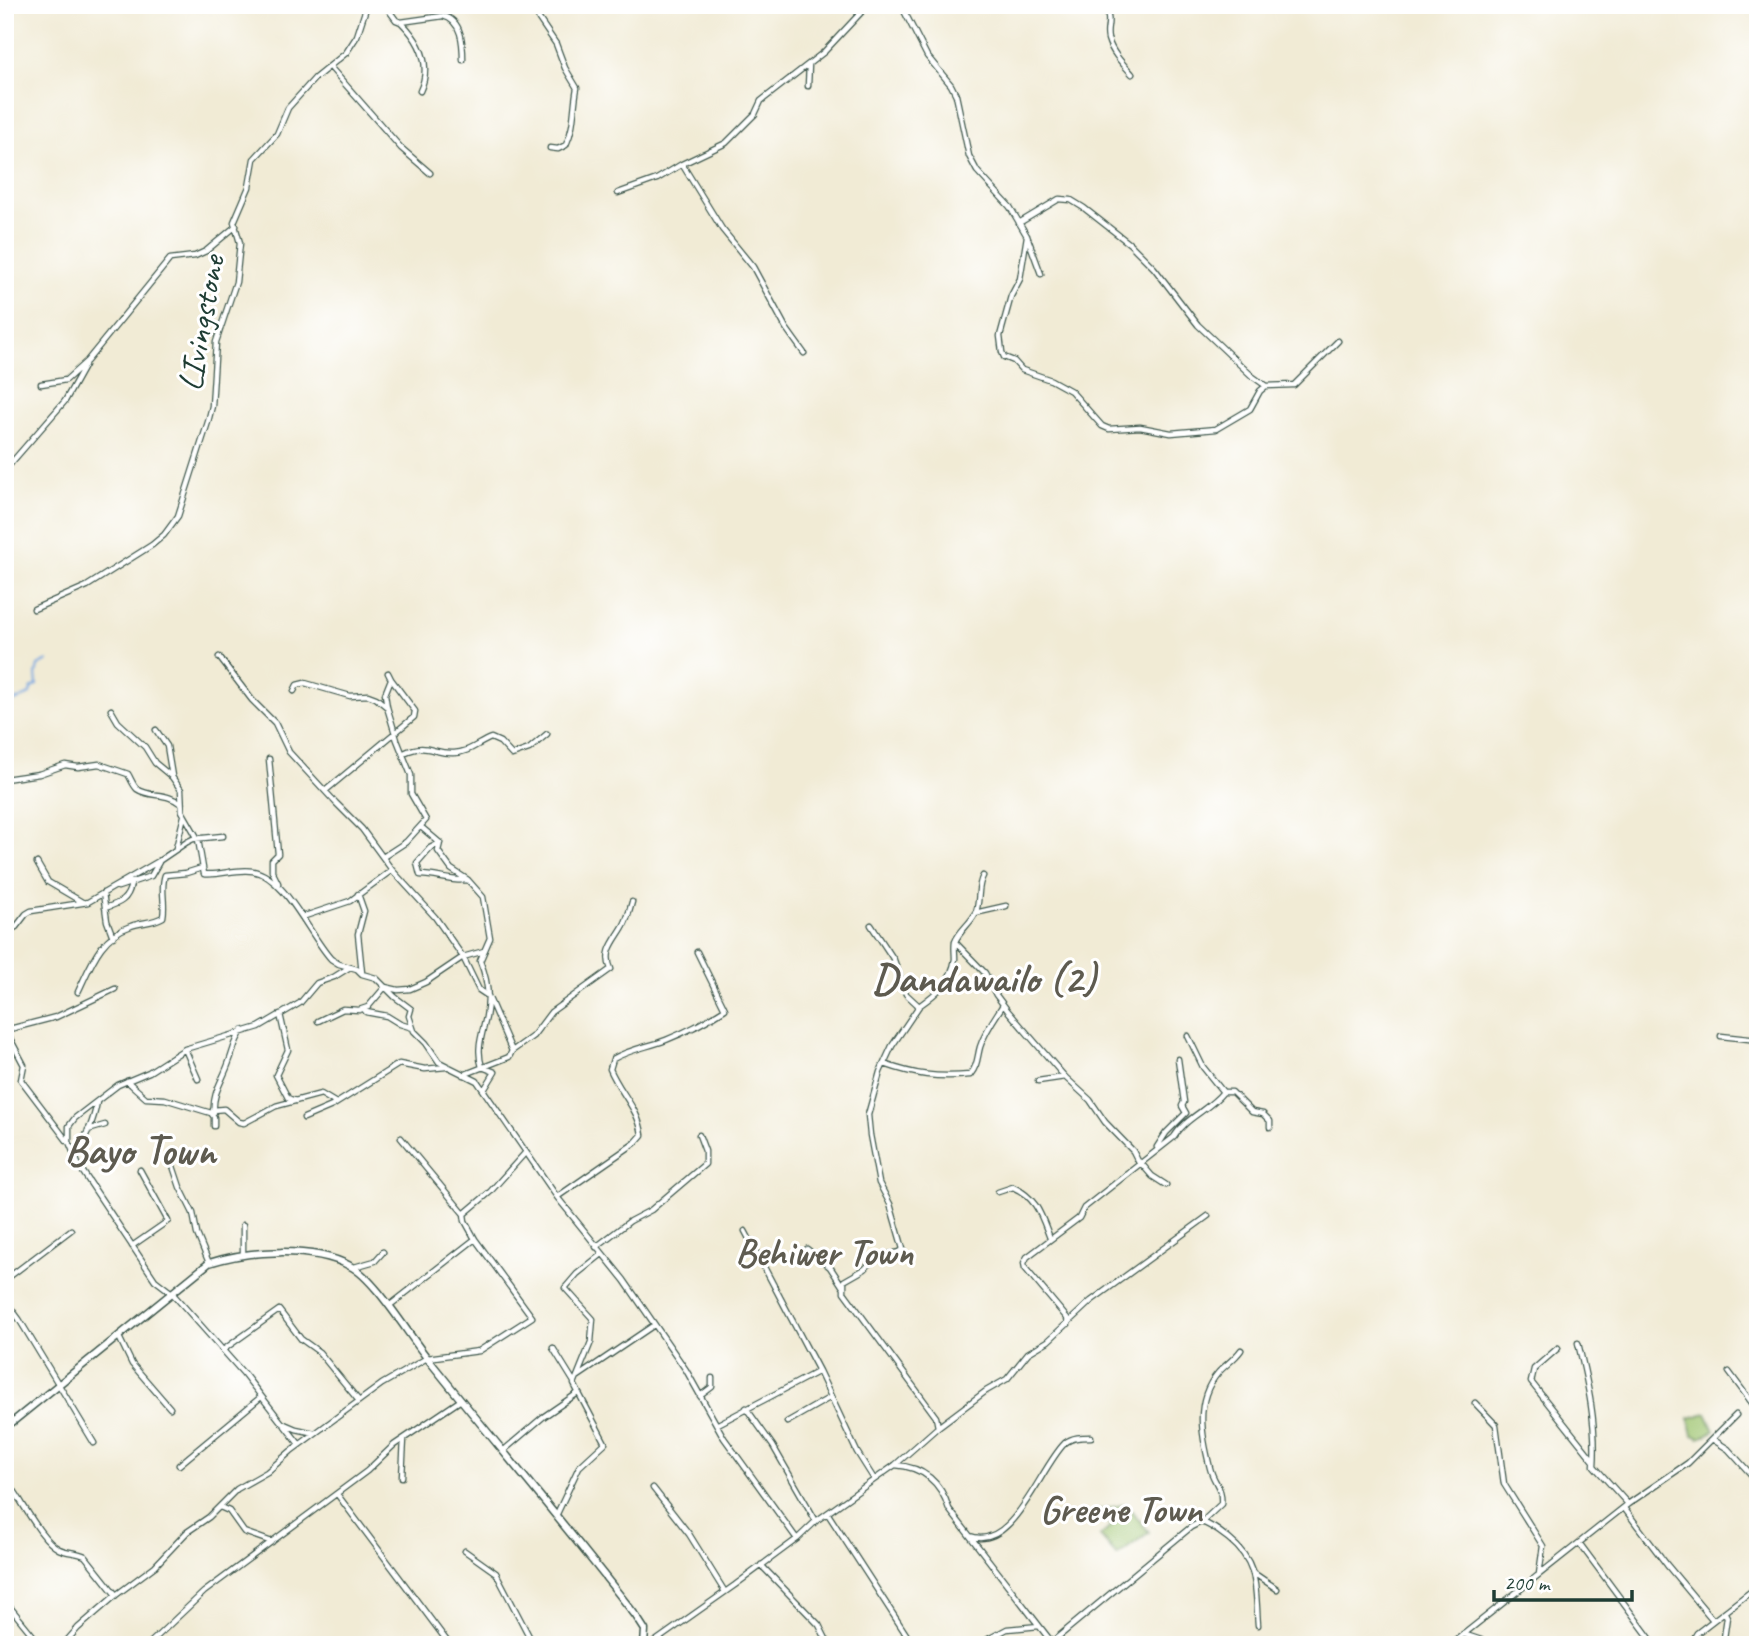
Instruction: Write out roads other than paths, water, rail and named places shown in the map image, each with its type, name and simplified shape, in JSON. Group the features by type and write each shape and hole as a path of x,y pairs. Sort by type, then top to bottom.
{"main road":[{"path":"5,1428 209,1263 243,1255 323,1255 354,1267 389,1306 427,1358 636,1616 645,1630 644,1645"}],"street":[{"name":"LIvingstone","path":"34,609 88,586 152,545 164,535 178,516 212,406 216,342 237,275 240,243 236,215 248,187 254,159 277,134 288,108 315,78 331,68 351,46 368,5"},
{"path":"385,5 396,20 413,34 421,48 425,81 421,91"},
{"path":"534,5 577,88 573,110 575,117 566,145 558,149 550,148"},
{"path":"618,193 657,179 726,143 755,114 761,101 824,52 868,5"},
{"path":"901,5 927,56 956,95 969,156 977,171 1010,207 1027,236 1041,274"},
{"path":"1104,5 1109,16 1108,38 1116,55 1132,74"},
{"path":"401,22 443,16 450,18 456,23 462,37 463,60"},
{"path":"808,86 809,64"},
{"path":"331,68 401,148 430,173"},
{"path":"682,164 722,229 753,267 786,328 804,353"},
{"path":"1019,223 1059,199 1071,200 1084,208 1130,244 1154,268 1198,325 1266,386 1294,385 1338,341"},
{"path":"41,384 66,380 87,361 170,259 195,256 206,251 236,226"},
{"path":"1027,236 1020,279 1011,296 1000,336 1002,352 1022,370 1072,391 1101,426 1109,429 1140,427 1171,433 1216,429 1250,409 1266,386"},
{"path":"5,470 65,401 87,361"},
{"path":"219,657 252,700 275,723 289,752 362,829 392,870 435,917 463,957 479,989 488,996 512,1051"},
{"path":"325,792 414,717 415,711 388,673"},
{"path":"383,857 405,842 426,820 411,794 411,775 387,707 385,694 391,679"},
{"path":"294,691 297,685 305,683 338,694 376,698 387,707"},
{"path":"111,710 118,722 145,747 155,763 172,777 181,790 184,815 198,839 205,875 242,870 269,876 331,959 376,978 411,1009 409,1016 413,1028 439,1062 477,1081 557,1197 624,1280 686,1370 724,1438 797,1539"},
{"path":"156,730 167,746 172,777"},
{"path":"404,753 418,747 441,753 457,753 471,750 491,738 500,742 512,755 529,749 547,734"},
{"path":"269,759 278,854 272,860 272,871 282,890"},
{"path":"5,779 39,774 65,765 78,767 99,764 128,774 140,790 174,797 181,804"},
{"path":"176,849 184,815"},
{"path":"421,827 440,843"},
{"path":"5,932 16,927 31,911 83,903 176,849 198,839 223,836"},
{"path":"440,843 438,851 451,869 468,880 483,897 490,938 480,961 487,979 488,996 478,1051 482,1067"},
{"path":"440,843 424,854 417,863 420,875 433,874 457,881 468,880"},
{"path":"110,888 131,884 150,876 159,861"},
{"path":"37,863 48,882 83,903"},
{"path":"78,992 91,962 104,944 134,925 153,922 163,917 166,902 162,888 165,875 202,868"},
{"path":"302,917 350,901 392,870"},
{"path":"938,1427 936,1417 854,1308 844,1292 844,1281 865,1269 876,1257 903,1249 890,1203 879,1182 868,1115 892,1046 919,1006 939,992 948,979 955,961 955,942 975,913 979,883 983,876"},
{"path":"105,908 124,900 131,884"},
{"path":"103,893 113,937"},
{"path":"358,894 364,911 358,934 362,974"},
{"path":"463,1076 509,1058 512,1051 533,1036 551,1012 611,969 607,961 609,952 616,934 625,925 632,902"},
{"path":"975,913 1006,906"},
{"path":"871,925 894,960 906,994 919,1006"},
{"path":"955,942 985,973 1003,1005 1065,1077 1090,1100 1105,1122 1152,1176 1166,1185"},
{"path":"385,988 402,990 418,986 463,957 484,951"},
{"path":"557,1197 635,1143 642,1135 633,1105 615,1082 610,1069 613,1059 626,1051 664,1041 725,1009 697,951"},
{"path":"69,1142 69,1126 75,1118 112,1088 141,1075 185,1049 258,1027 300,1003 317,983 350,967"},
{"path":"318,1021 343,1009 364,1009 375,1002 385,988"},
{"path":"115,989 56,1017 6,1029 23,1065 21,1080 69,1142 79,1166 155,1280 172,1293 223,1350 299,1444"},
{"path":"884,1064 914,1075 945,1077 970,1074 977,1067 979,1049 988,1026 1003,1005"},
{"path":"364,1009 413,1028"},
{"path":"280,1014 288,1050 276,1075 288,1098 296,1101"},
{"path":"214,1126 215,1096 230,1060 234,1042 244,1030"},
{"path":"1188,1036 1203,1068 1223,1092"},
{"path":"1721,1036 1758,1041"},
{"path":"185,1049 198,1079"},
{"path":"1155,1151 1166,1133 1186,1113 1182,1106 1184,1102 1180,1090 1178,1059"},
{"path":"304,1118 335,1103 399,1064 425,1069 446,1067"},
{"path":"482,1067 495,1072 484,1090"},
{"path":"137,1090 141,1075"},
{"path":"1038,1081 1065,1077"},
{"path":"127,1081 146,1098 184,1104 214,1117"},
{"path":"1223,1092 1232,1092 1252,1112 1263,1114 1270,1121 1270,1127"},
{"path":"1068,1324 1067,1318 1025,1268 1027,1257 1079,1217 1084,1208 1174,1136 1178,1129 1217,1100 1223,1092"},
{"path":"215,1096 239,1122 244,1123 276,1106 321,1094 335,1103"},
{"path":"73,1153 83,1142 97,1102"},
{"path":"214,1110 228,1111"},
{"path":"87,1131 105,1125"},
{"path":"596,1247 630,1221 651,1210 705,1164 705,1151 699,1135"},
{"path":"63,1645 78,1628 155,1566 187,1532 220,1507 237,1489 267,1472 299,1444 359,1401 427,1358 479,1350 532,1317 475,1239 465,1222 464,1214 401,1138"},
{"path":"464,1214 490,1192 525,1153"},
{"path":"170,1157 180,1187 193,1213 197,1234 209,1263"},
{"path":"132,1246 168,1221 140,1170"},
{"path":"998,1192 1013,1187 1028,1193 1039,1210 1050,1238"},
{"path":"650,1645 895,1465 938,1427 986,1391 1007,1379 1028,1353 1048,1341 1091,1301 1208,1216"},
{"path":"243,1225 243,1255"},
{"path":"5,1280 71,1230"},
{"path":"745,1231 819,1371 857,1452 874,1479"},
{"path":"389,1306 475,1239"},
{"path":"807,1249 830,1267 844,1288"},
{"path":"354,1267 375,1261 383,1252"},
{"path":"575,1380 590,1342 593,1319 565,1286 602,1254"},
{"path":"5,1300 94,1443"},
{"path":"223,1350 279,1310 300,1339 319,1352 359,1401"},
{"path":"575,1380 654,1325"},
{"path":"119,1337 132,1364 170,1408"},
{"path":"1578,1343 1592,1406 1596,1439 1594,1466 1667,1565 1713,1620"},
{"path":"553,1348 575,1380 578,1393 606,1443 579,1467 555,1517"},
{"path":"1558,1348 1534,1369 1531,1382 1594,1462"},
{"path":"895,1465 917,1469 944,1492 950,1509 969,1536 1053,1643 1221,1504 1222,1493 1211,1474 1200,1416 1208,1388 1218,1373 1241,1350"},
{"path":"718,1424 819,1371"},
{"path":"1728,1372 1752,1403"},
{"path":"700,1396 712,1387 712,1378"},
{"path":"503,1451 543,1417 578,1393"},
{"path":"179,1465 261,1397"},
{"path":"787,1422 831,1397"},
{"path":"148,1645 204,1592 337,1494 383,1458 388,1450 462,1399"},
{"path":"1475,1403 1496,1424 1504,1484 1543,1546 1539,1575"},
{"path":"747,1408 817,1521"},
{"path":"1450,1645 1626,1506 1688,1463 1736,1415"},
{"path":"282,1423 316,1433"},
{"path":"969,1536 989,1539 998,1533 1024,1505 1046,1468 1066,1442 1077,1437 1091,1437"},
{"path":"1712,1439 1728,1449 1758,1482"},
{"path":"402,1477 404,1440"},
{"path":"5,1478 33,1517 36,1526 53,1545 69,1553 85,1556 116,1595"},
{"path":"653,1488 688,1534 725,1592"},
{"path":"337,1494 450,1645"},
{"path":"220,1507 229,1511 244,1532 272,1542"},
{"path":"828,1514 913,1645"},
{"path":"1201,1522 1211,1525 1248,1558 1254,1574 1258,1625"},
{"path":"1580,1544 1655,1645"},
{"path":"465,1551 496,1573 530,1637 543,1645"},
{"path":"761,1565 819,1625 829,1645"},
{"path":"1254,1574 1277,1589"},
{"path":"1690,1645 1697,1633 1758,1586"},
{"path":"5,1601 35,1638 34,1645"},
{"path":"1723,1645 1727,1617 1725,1614"},
{"path":"977,1645 1007,1629 1040,1626"},
{"path":"1462,1634 1481,1640 1485,1645"},
{"path":"892,1645 906,1635"}],"waterway":[{"path":"5,714 8,704 30,694 31,689 37,685 38,666 48,661"}],"district":[{"name":"Dandawailo (2)","path":"984,978"},
{"name":"Bayo Town","path":"140,1150"},
{"name":"Behiwer Town","path":"824,1252"},
{"name":"Greene Town","path":"1121,1509"}]}
